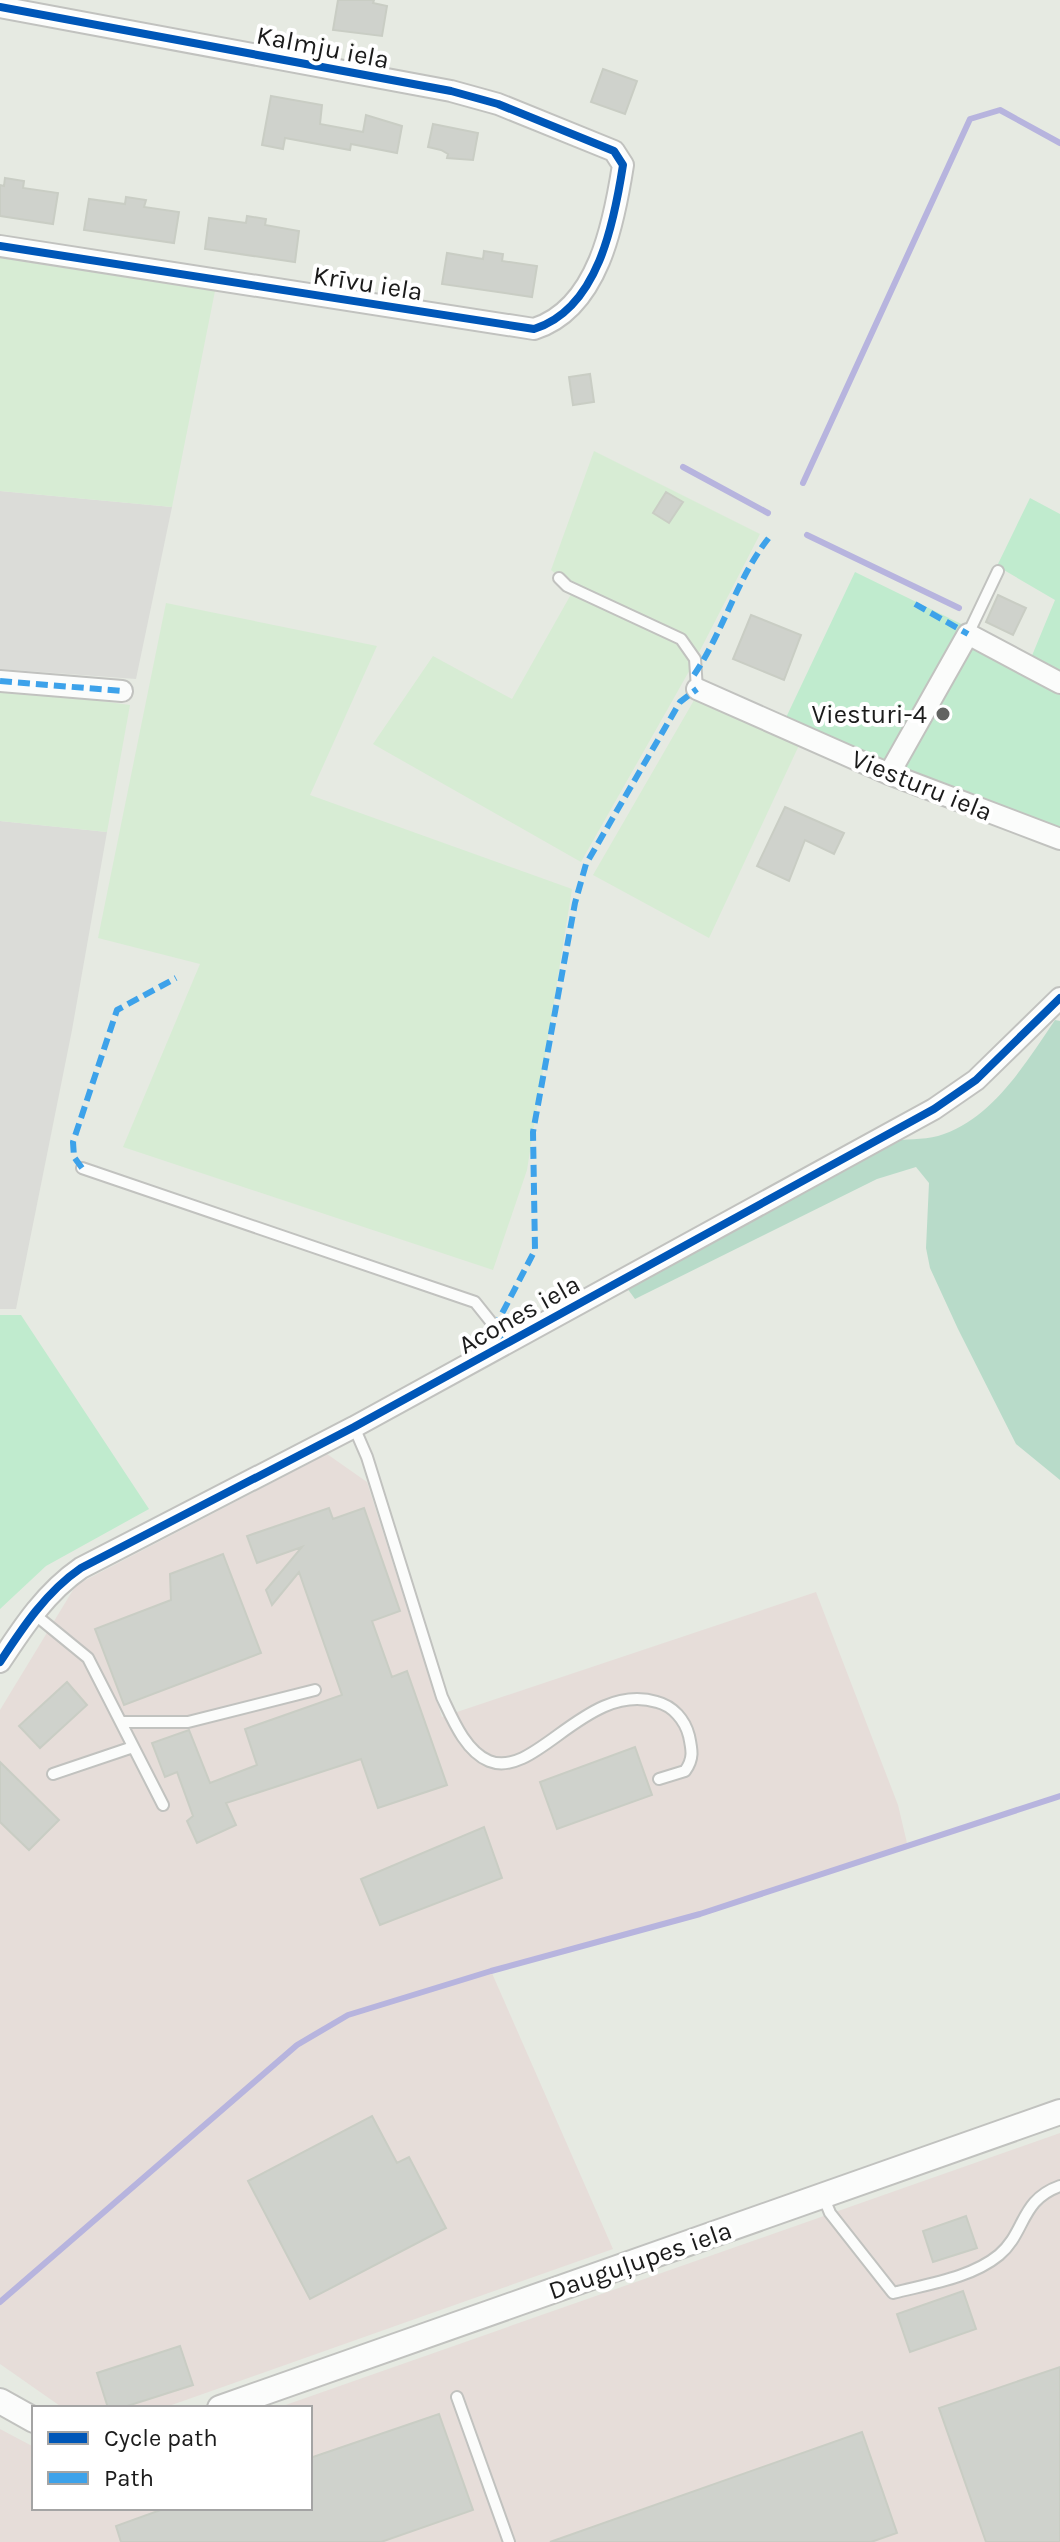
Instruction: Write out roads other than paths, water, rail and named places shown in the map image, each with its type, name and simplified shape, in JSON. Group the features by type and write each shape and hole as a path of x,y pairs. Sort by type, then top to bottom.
{"street":[{"name":"Kalmju iela","path":"0,7 463,94 498,104 614,151 623,165"},
{"name":"Krīvu iela","path":"0,246 534,329 555,323 590,278 609,234 623,165"},
{"path":"889,774 968,634 1060,683"},
{"path":"0,681 122,691"},
{"name":"Viesturu iela","path":"697,689 889,774 1060,839"},
{"name":"Acones iela","path":"0,1662 33,1613 63,1580 81,1568 354,1427 490,1362 934,1109 976,1080 1060,998"},
{"name":"Dauguļupes iela","path":"226,2406 1060,2112"},
{"path":"0,2401 32,2419"}],"lane":[{"path":"968,634 998,571"},
{"path":"559,578 567,586 681,639 695,659 697,689"},
{"path":"82,1168 475,1302 495,1327"},
{"path":"354,1427 367,1457 442,1697 452,1720 475,1751 489,1761 513,1762 530,1755 585,1714 614,1702 644,1698 670,1707 687,1728 691,1742 692,1757 685,1771 659,1779"},
{"path":"33,1613 88,1658 163,1805"},
{"path":"121,1722 188,1722 315,1690"},
{"path":"53,1774 133,1747"},
{"path":"823,2196 830,2213 893,2293 966,2273 1000,2254 1040,2193 1060,2186"},
{"path":"457,2397 509,2542"}],"waterway":[{"path":"803,483 970,119 1000,110 1060,143"},
{"path":"683,467 768,513"},
{"path":"807,535 959,608"},
{"path":"0,2302 297,2045 348,2015 491,1971 700,1914 1060,1796"}],"place":[{"name":"Viesturi-4","path":"943,714"}]}
